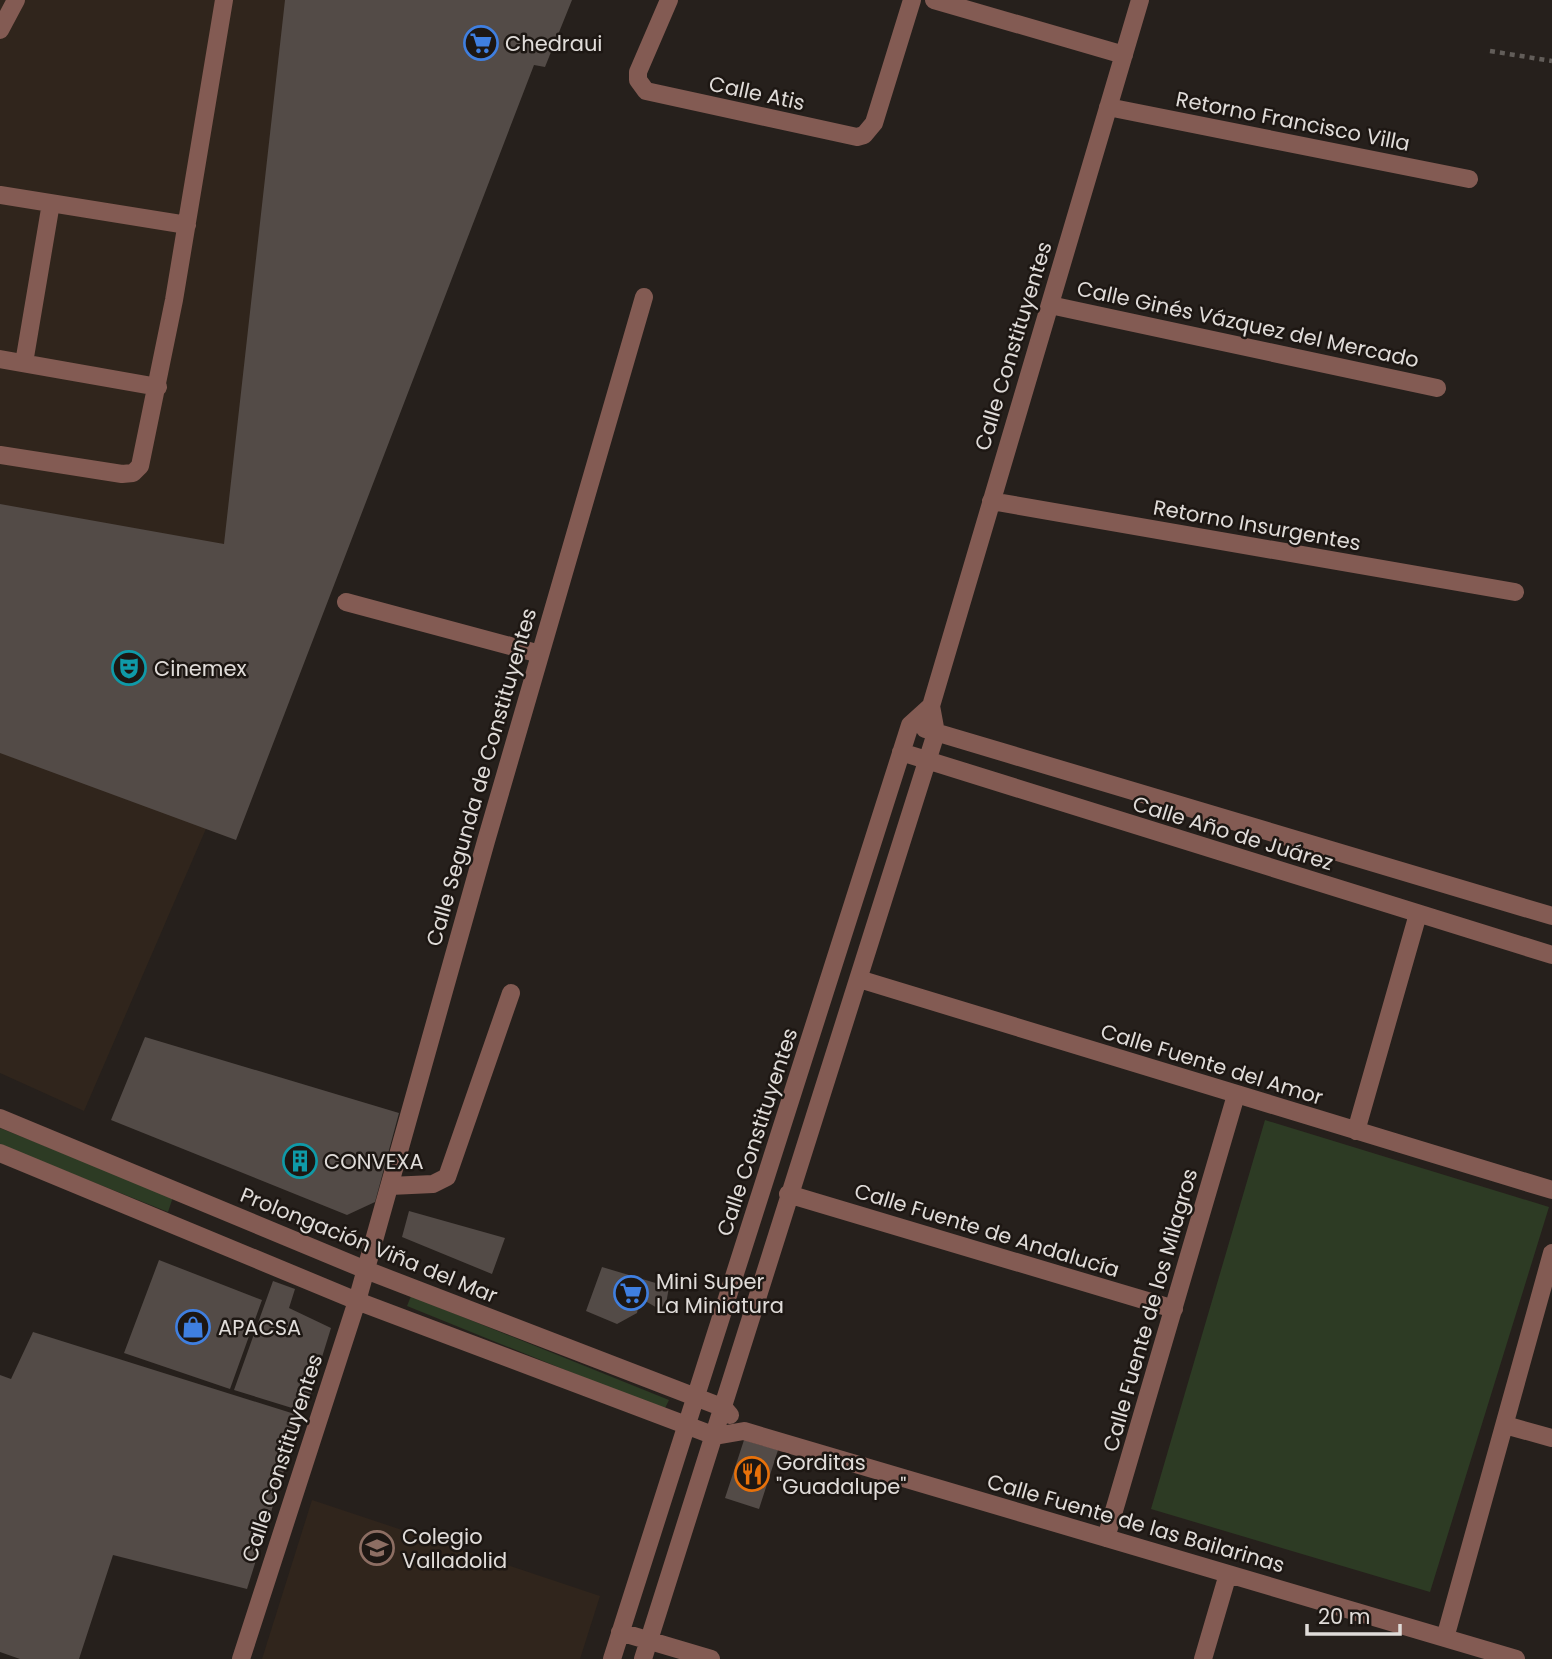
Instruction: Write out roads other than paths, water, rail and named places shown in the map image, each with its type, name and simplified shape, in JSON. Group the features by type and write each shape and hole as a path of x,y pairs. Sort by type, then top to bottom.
{"street":[{"path":"0,30 16,0"},
{"path":"0,455 122,474 133,472 145,456 224,0"},
{"name":"Calle Atis","path":"669,0 638,72 641,86 653,94 849,137 864,135 874,123 912,0"},
{"path":"934,0 1124,55"},
{"name":"Calle Constituyentes","path":"643,1659 724,1408 788,1194 928,761 936,733 931,706 1140,0"},
{"name":"Retorno Francisco Villa","path":"1108,107 1469,179"},
{"path":"0,195 187,225"},
{"path":"24,363 51,203"},
{"name":"Calle Segunda de Constituyentes","path":"366,1270 644,297"},
{"name":"Calle Ginés Vázquez del Mercado","path":"1050,305 1437,388"},
{"path":"0,359 158,387"},
{"name":"Retorno Insurgentes","path":"991,501 1515,592"},
{"path":"346,602 540,654"},
{"name":"Calle Constituyentes","path":"612,1659 910,725 931,706"},
{"name":"Calle Año de Juárez","path":"910,725 1552,916"},
{"name":"Calle Año de Juárez","path":"901,752 1552,955"},
{"path":"1356,1131 1418,914"},
{"name":"Calle Fuente del Amor","path":"859,979 1552,1190"},
{"path":"390,1186 433,1184 447,1177 511,993"},
{"name":"Calle Fuente de los Milagros","path":"1106,1538 1236,1095"},
{"name":"Prolongación Viña del Mar","path":"0,1118 366,1270 724,1408"},
{"path":"0,1153 357,1301 715,1436"},
{"name":"Calle Fuente de Andalucía","path":"788,1194 1174,1309"},
{"path":"1445,1638 1552,1253"},
{"name":"Calle Constituyentes","path":"241,1659 366,1270"},
{"path":"724,1408 744,1431"},
{"path":"1505,1425 1552,1438"},
{"name":"Calle Fuente de las Bailarinas","path":"715,1436 744,1431 1516,1659"},
{"path":"1203,1659 1228,1574"},
{"path":"620,1632 711,1659"}],"place":[{"name":"Chedraui","path":"481,43"},
{"name":"Cinemex","path":"129,668"},
{"name":"CONVEXA","path":"300,1161"},
{"name":"Mini Super La Miniatura","path":"631,1293"},
{"name":"APACSA","path":"193,1327"},
{"name":"Gorditas \"Guadalupe\"","path":"752,1474"},
{"name":"Colegio Valladolid","path":"377,1548"}]}
